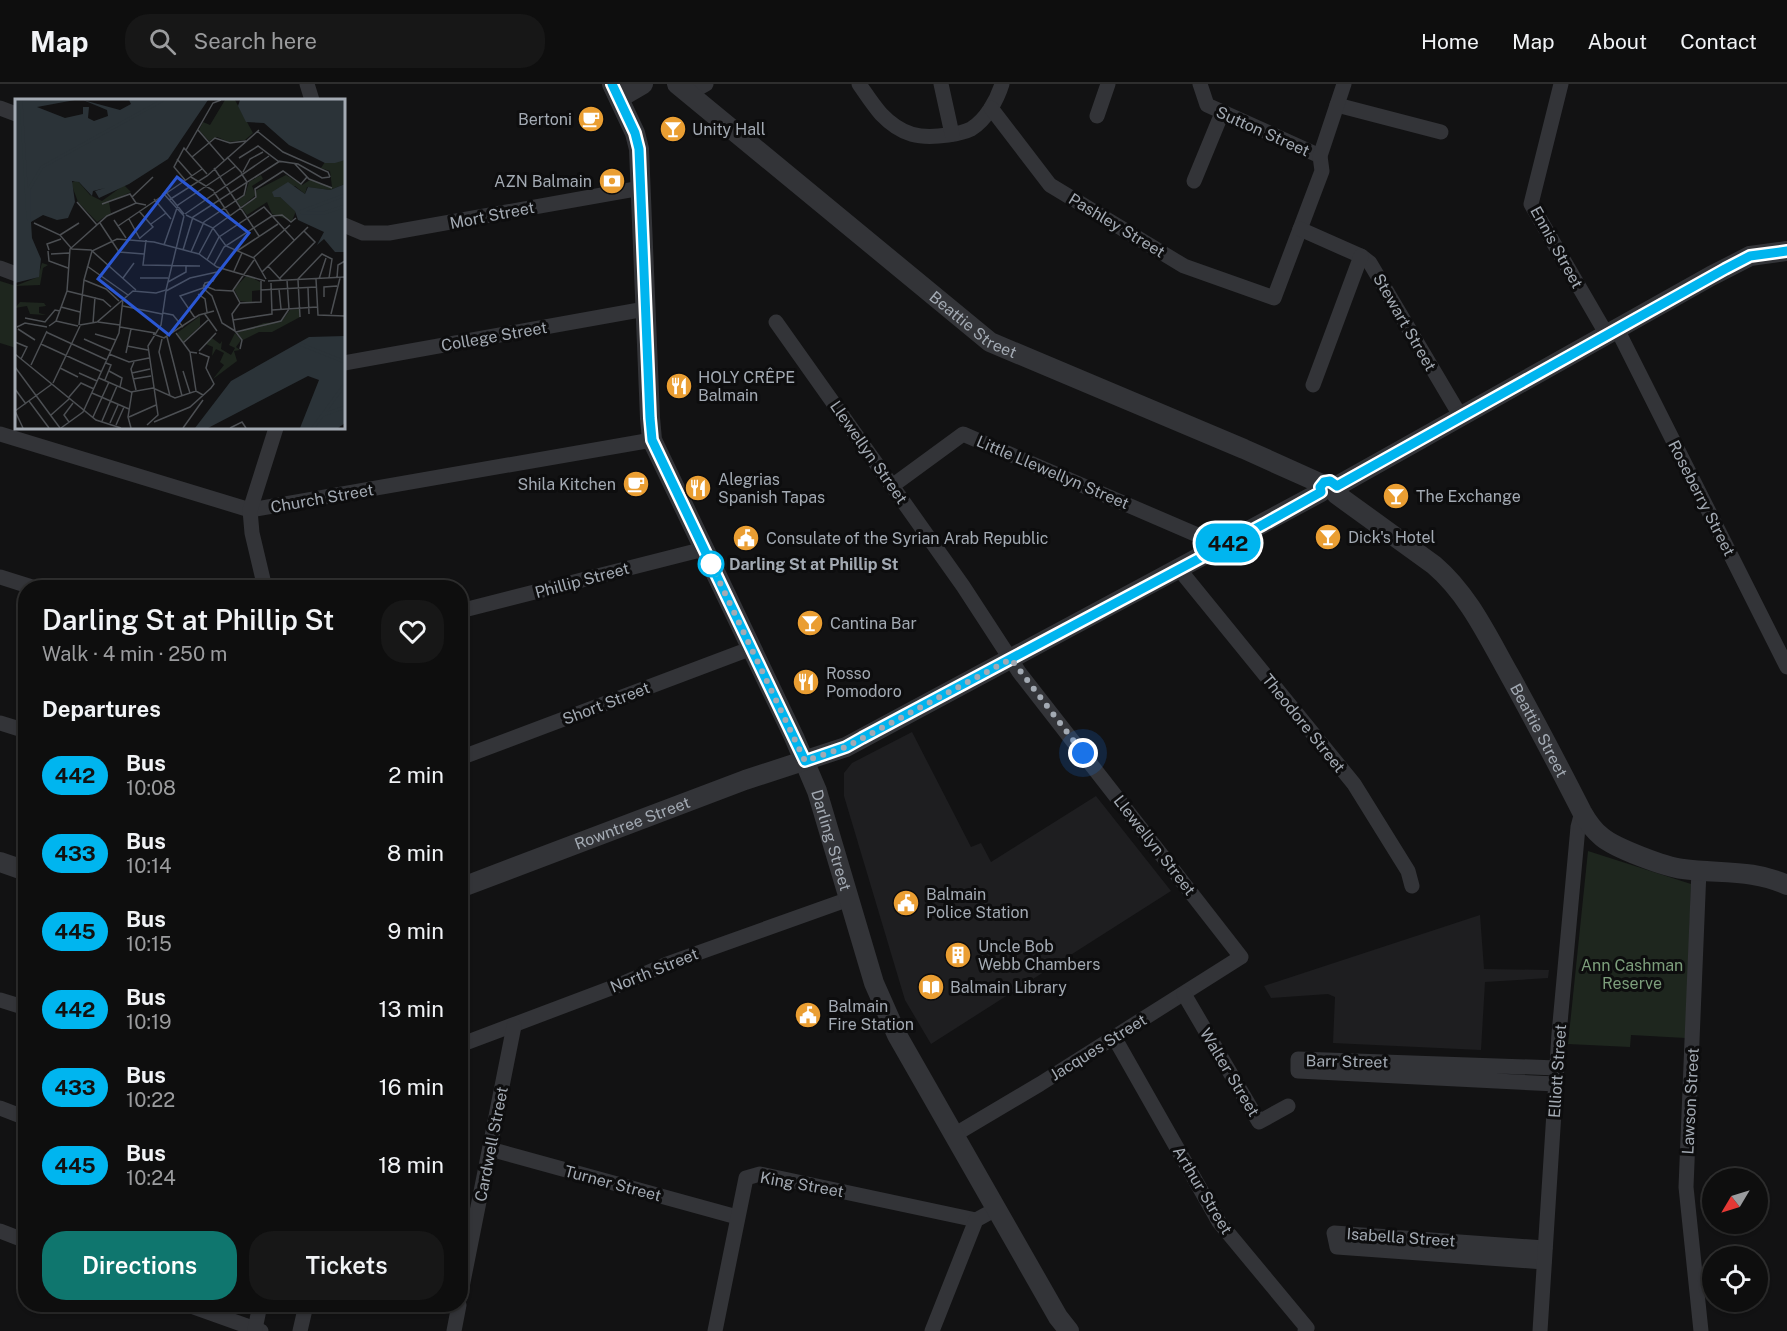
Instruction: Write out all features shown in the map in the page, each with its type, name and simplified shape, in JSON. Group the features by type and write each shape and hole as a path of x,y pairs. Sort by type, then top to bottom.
{"street":[{"path":"307,84 312,99"},
{"path":"615,91 644,84"},
{"path":"859,84 880,114 908,133 927,138 971,129 991,108 1002,84"},
{"path":"941,84 952,134"},
{"path":"1097,116 1108,84"},
{"name":"Sutton Street","path":"1200,84 1206,105 1320,156"},
{"path":"1300,229 1322,171 1320,156 1344,84"},
{"name":"Ennis Street","path":"1561,84 1531,204 1612,332"},
{"name":"Beattie Street","path":"691,87 840,219 990,342 1244,449 1329,489 1434,565 1461,592 1507,671 1582,812 1594,830 1610,842 1669,866 1755,874 1785,880"},
{"name":"Darling Street","path":"615,91 637,141 652,440 805,761 817,791 874,983 884,1008 996,1209 1058,1317 1069,1331"},
{"path":"1338,105 1441,132"},
{"path":"0,108 15,114"},
{"name":"Pashley Street","path":"991,108 1050,185 1184,266 1274,298 1300,229"},
{"path":"1194,181 1222,113"},
{"name":"Mort Street","path":"345,225 363,233 389,233 641,188"},
{"name":"Stewart Street","path":"1300,229 1361,256 1370,263 1461,417"},
{"name":"Rowntree Street","path":"468,885 745,780 846,747 1329,489 1711,276 1750,256 1787,251"},
{"path":"1312,385 1361,256"},
{"path":"0,268 15,274"},
{"name":"College Street","path":"345,363 645,309"},
{"name":"Llewellyn Street","path":"777,322 963,586 1011,659 1241,957"},
{"name":"Roseberry Street","path":"1612,332 1787,667"},
{"path":"263,580 252,533 250,510 276,429"},
{"name":"Church Street","path":"0,434 250,510 652,440"},
{"name":"Little Llewellyn Street","path":"892,486 963,434 1223,546"},
{"name":"Phillip Street","path":"468,609 704,549"},
{"name":"Theodore Street","path":"1179,570 1354,784 1408,871 1412,886"},
{"path":"0,577 18,583"},
{"name":"Short Street","path":"468,755 752,648"},
{"path":"0,723 18,728"},
{"name":"Elliott Street","path":"1540,1331 1556,1076 1575,861 1582,812"},
{"path":"0,862 18,868"},
{"name":"Lawson Street","path":"1699,870 1686,1187 1701,1331"},
{"name":"North Street","path":"468,1042 619,985 667,963 849,899"},
{"name":"Jacques Street","path":"954,1135 1241,957"},
{"name":"Walter Street","path":"1184,994 1259,1122 1288,1106"},
{"path":"0,1000 18,1006"},
{"name":"Cardwell Street","path":"468,1258 514,1026"},
{"name":"Arthur Street","path":"1114,1037 1219,1222 1307,1328 1305,1331"},
{"name":"Barr Street","path":"1361,1067 1556,1076"},
{"path":"0,1108 18,1115"},
{"name":"Turner Street","path":"490,1149 737,1217"},
{"name":"King Street","path":"715,1331 746,1178 760,1174 976,1220"},
{"path":"932,1331 976,1220 996,1209"},
{"path":"0,1231 18,1238"},
{"name":"Isabella Street","path":"1406,1245 1545,1255"},
{"path":"208,1312 258,1330 259,1312"},
{"path":"300,1331 304,1312"},
{"path":"454,1331 458,1312"}],"shaded area":[{"path":"912,732 971,847 981,843 991,862 1096,796 1171,891 931,1044 905,1000 844,796 844,773 852,763"},
{"path":"1480,915 1484,969 1549,970 1548,978 1485,982 1481,1050 1333,1043 1335,997 1328,994 1271,998 1264,986"}],"green space":[{"path":"0,281 15,286 15,348 0,343"},
{"name":"Ann Cashman Reserve","path":"1588,851 1691,884 1686,1038 1631,1035 1630,1047 1568,1044"}],"bus line":[{"name":"442","path":"612,84 635,133 639,149 652,440 805,761 846,747 1291,510 1321,492 1320,487 1324,482 1330,481 1337,486 1711,276 1750,256 1787,251"}],"place":[{"name":"Bertoni","path":"591,119"},
{"name":"Unity Hall","path":"673,129"},
{"name":"AZN Balmain","path":"612,181"},
{"name":"HOLY CRÊPE Balmain","path":"679,386"},
{"name":"Shila Kitchen","path":"636,484"},
{"name":"Alegrias Spanish Tapas","path":"698,488"},
{"name":"The Exchange","path":"1396,496"},
{"name":"Dick's Hotel","path":"1328,537"},
{"name":"Consulate of the Syrian Arab Republic","path":"746,538"},
{"name":"Darling St at Phillip St","path":"711,564"},
{"name":"Cantina Bar","path":"810,623"},
{"name":"Rosso Pomodoro","path":"806,682"},
{"name":"Balmain Police Station","path":"906,903"},
{"name":"Uncle Bob Webb Chambers","path":"958,955"},
{"name":"Balmain Library","path":"931,987"},
{"name":"Balmain Fire Station","path":"808,1015"}],"route":[{"path":"711,564 805,761 846,747 1011,659 1083,753"}]}
